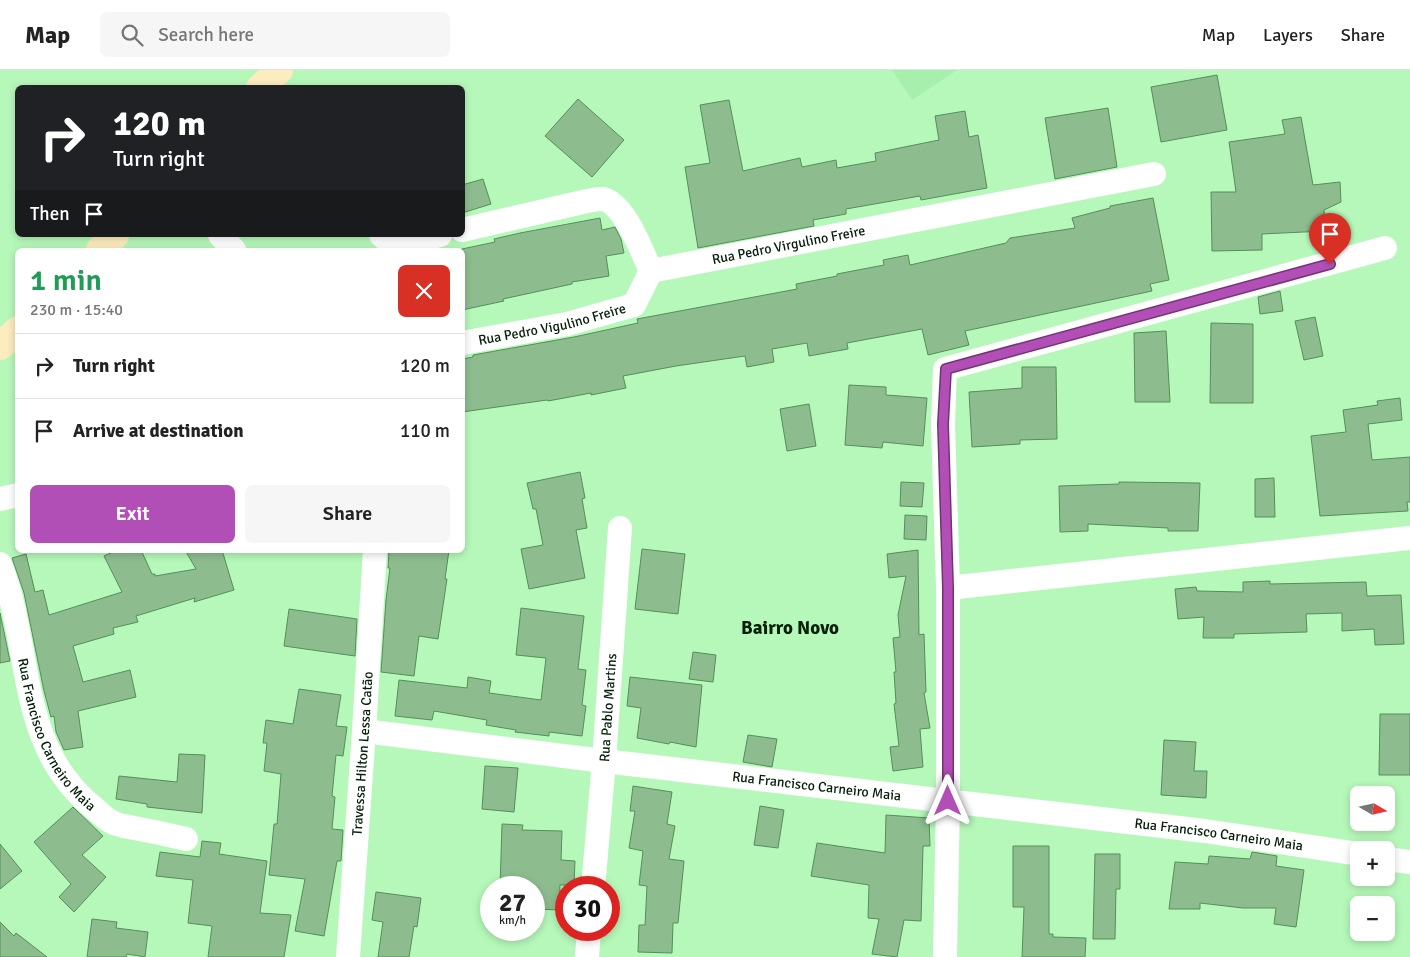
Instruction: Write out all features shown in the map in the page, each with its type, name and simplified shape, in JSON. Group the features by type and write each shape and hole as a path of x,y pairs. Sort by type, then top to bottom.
{"main road":[{"path":"263,85 279,70"},
{"path":"102,248 113,237"},
{"path":"0,346 15,333"}],"street":[{"name":"Rua Pedro Virgulino Freire","path":"651,271 1154,174"},
{"path":"465,229 603,199 618,208 629,225 651,271"},
{"path":"222,237 232,248"},
{"path":"383,237 402,245 432,237"},
{"path":"946,957 948,588 943,424 946,369 1385,248"},
{"name":"Rua Pedro Vigulino Freire","path":"465,342 567,324 634,305 651,271"},
{"path":"0,499 15,496"},
{"name":"Rua Pablo Martins","path":"594,876 620,528"},
{"path":"948,588 1410,538"},
{"name":"Travessa Hilton Lessa Catão","path":"348,957 375,553"},
{"name":"Rua Francisco Carneiro Maia","path":"0,564 8,583 14,608 31,700 38,727 41,736 62,772 80,797 112,823 186,839"},
{"name":"Rua Francisco Carneiro Maia","path":"364,731 604,761 1205,830 1350,853"},
{"path":"1395,860 1410,862"},
{"path":"587,957 588,941"}],"shaded area":[{"path":"892,70 957,70 912,100"}],"building":[{"path":"1217,75 1227,130 1161,142 1151,87"},
{"path":"578,99 624,140 592,177 545,136"},
{"path":"729,100 743,171 800,158 802,167 836,160 837,168 876,161 875,153 939,140 935,116 965,111 969,137 978,135 987,188 921,200 920,196 846,209 846,214 813,220 814,226 698,248 685,167 710,163 700,105"},
{"path":"1108,108 1117,167 1055,179 1045,118"},
{"path":"1301,117 1313,185 1340,182 1341,202 1324,210 1325,231 1262,234 1262,250 1212,251 1211,192 1236,192 1229,142 1285,134 1282,120"},
{"path":"483,179 491,204 465,212 465,184"},
{"path":"1153,198 1169,280 1150,284 1152,291 965,331 969,345 928,355 922,329 847,343 848,349 809,356 807,343 772,349 774,362 747,367 745,356 676,366 623,376 626,388 591,395 591,393 548,401 465,412 465,358 473,357 473,355 574,337 638,323 637,319 797,289 796,284 884,265 883,260 908,255 910,265 1006,243 1010,238 1075,228 1072,218 1110,208 1110,206"},
{"path":"600,218 602,230 615,227 621,239 624,253 606,256 609,276 572,282 572,284 465,309 465,248 495,242 494,239"},
{"path":"1280,291 1283,311 1260,314 1258,297"},
{"path":"1315,317 1323,356 1304,360 1295,321"},
{"path":"1211,323 1253,324 1253,403 1210,403"},
{"path":"1166,331 1170,402 1135,402 1134,333"},
{"path":"1022,367 1056,367 1057,439 1020,440 1020,444 972,447 969,392 1022,388"},
{"path":"849,385 886,387 886,395 927,398 923,446 883,442 882,448 845,445"},
{"path":"1400,398 1402,420 1368,424 1372,460 1410,457 1410,502 1407,502 1408,511 1320,516 1311,436 1346,432 1343,410 1378,405 1377,401"},
{"path":"809,404 816,446 787,451 780,409"},
{"path":"580,472 585,498 582,499 587,528 576,530 585,578 529,589 521,549 543,545 536,509 533,509 527,483"},
{"path":"1274,478 1275,517 1255,517 1255,479"},
{"path":"901,482 924,483 922,507 900,506"},
{"path":"1119,482 1200,483 1198,531 1168,531 1168,528 1088,524 1088,531 1060,532 1059,486 1119,484"},
{"path":"905,515 927,516 926,540 904,539"},
{"path":"642,549 685,554 678,614 635,609"},
{"path":"918,550 919,635 924,634 926,692 924,693 930,728 920,729 923,767 893,771 890,747 899,746 894,704 896,703 894,672 896,672 893,638 900,637 898,615 906,576 889,578 887,554"},
{"path":"110,553 142,553 152,574 155,574 155,576 196,569 187,553 223,553 234,590 194,602 195,598 136,616 138,622 113,628 114,634 73,646 83,682 130,670 136,697 78,711 83,747 64,750 56,732 54,716 51,717 24,593 12,558 26,554 35,592 43,590 49,615 122,592 104,556"},
{"path":"389,553 449,553 445,579 447,579 438,639 419,636 414,676 381,672 390,568 388,568"},
{"path":"1270,581 1270,584 1366,582 1367,596 1401,595 1404,644 1375,645 1374,629 1342,631 1342,613 1306,614 1307,632 1234,634 1234,638 1203,638 1204,617 1178,619 1175,589 1196,587 1197,591 1243,592 1243,582"},
{"path":"521,608 584,616 578,669 586,670 582,705 586,706 582,736 549,732 549,736 515,732 516,730 486,725 487,720 434,711 432,720 395,716 399,680 467,688 468,677 491,681 489,693 541,700 546,658 516,655"},
{"path":"289,609 357,619 355,656 284,646"},
{"path":"0,613 10,661 0,663"},
{"path":"693,652 716,655 713,682 689,679"},
{"path":"630,677 702,685 696,747 637,738 641,708 627,706"},
{"path":"299,689 341,695 336,726 347,727 343,756 336,755 332,796 335,797 332,829 343,830 341,861 337,861 324,936 295,931 305,879 269,875 274,824 277,824 281,774 264,771 267,743 263,743 266,720 293,724"},
{"path":"1380,714 1410,714 1410,775 1379,775"},
{"path":"748,735 777,739 772,767 743,762"},
{"path":"1164,740 1196,742 1194,771 1207,771 1206,798 1161,795"},
{"path":"179,754 205,755 202,813 147,807 147,804 116,799 119,776 177,782"},
{"path":"485,766 518,768 514,812 482,809"},
{"path":"633,786 672,792 667,824 675,826 669,859 684,861 678,923 673,923 672,953 638,952 639,925 645,925 647,886 639,885 643,851 629,848 635,811 630,811"},
{"path":"760,806 784,810 778,848 754,845"},
{"path":"73,807 103,836 82,855 106,877 74,912 59,897 71,884 34,842"},
{"path":"886,815 929,818 930,846 923,846 921,921 904,920 897,957 872,954 879,919 868,918 869,885 811,876 817,843 885,853"},
{"path":"502,824 523,825 522,830 562,831 561,860 575,861 574,876 555,876 555,910 545,909 545,876 500,876"},
{"path":"202,841 221,843 219,854 267,861 260,913 291,915 284,957 208,957 212,926 188,923 193,880 156,876 160,852 200,857"},
{"path":"0,844 22,871 0,889"},
{"path":"1013,846 1049,846 1049,934 1053,934 1053,937 1086,938 1085,957 1022,957 1024,907 1013,907"},
{"path":"1252,852 1277,856 1276,866 1304,870 1296,927 1274,924 1276,908 1243,908 1200,903 1200,909 1169,909 1175,862 1208,864 1209,856 1250,859"},
{"path":"1095,854 1120,854 1120,889 1116,889 1115,939 1093,939"},
{"path":"376,892 421,898 417,927 414,926 409,957 378,957 383,922 372,920"},
{"path":"92,919 117,922 116,928 148,932 145,957 127,954 126,957 87,957"},
{"path":"0,922 14,936 16,933 47,957 0,957"}],"district":[{"name":"Bairro Novo","path":"790,627"}],"route":[{"path":"948,801 948,588 943,424 946,369 1330,264"}]}
